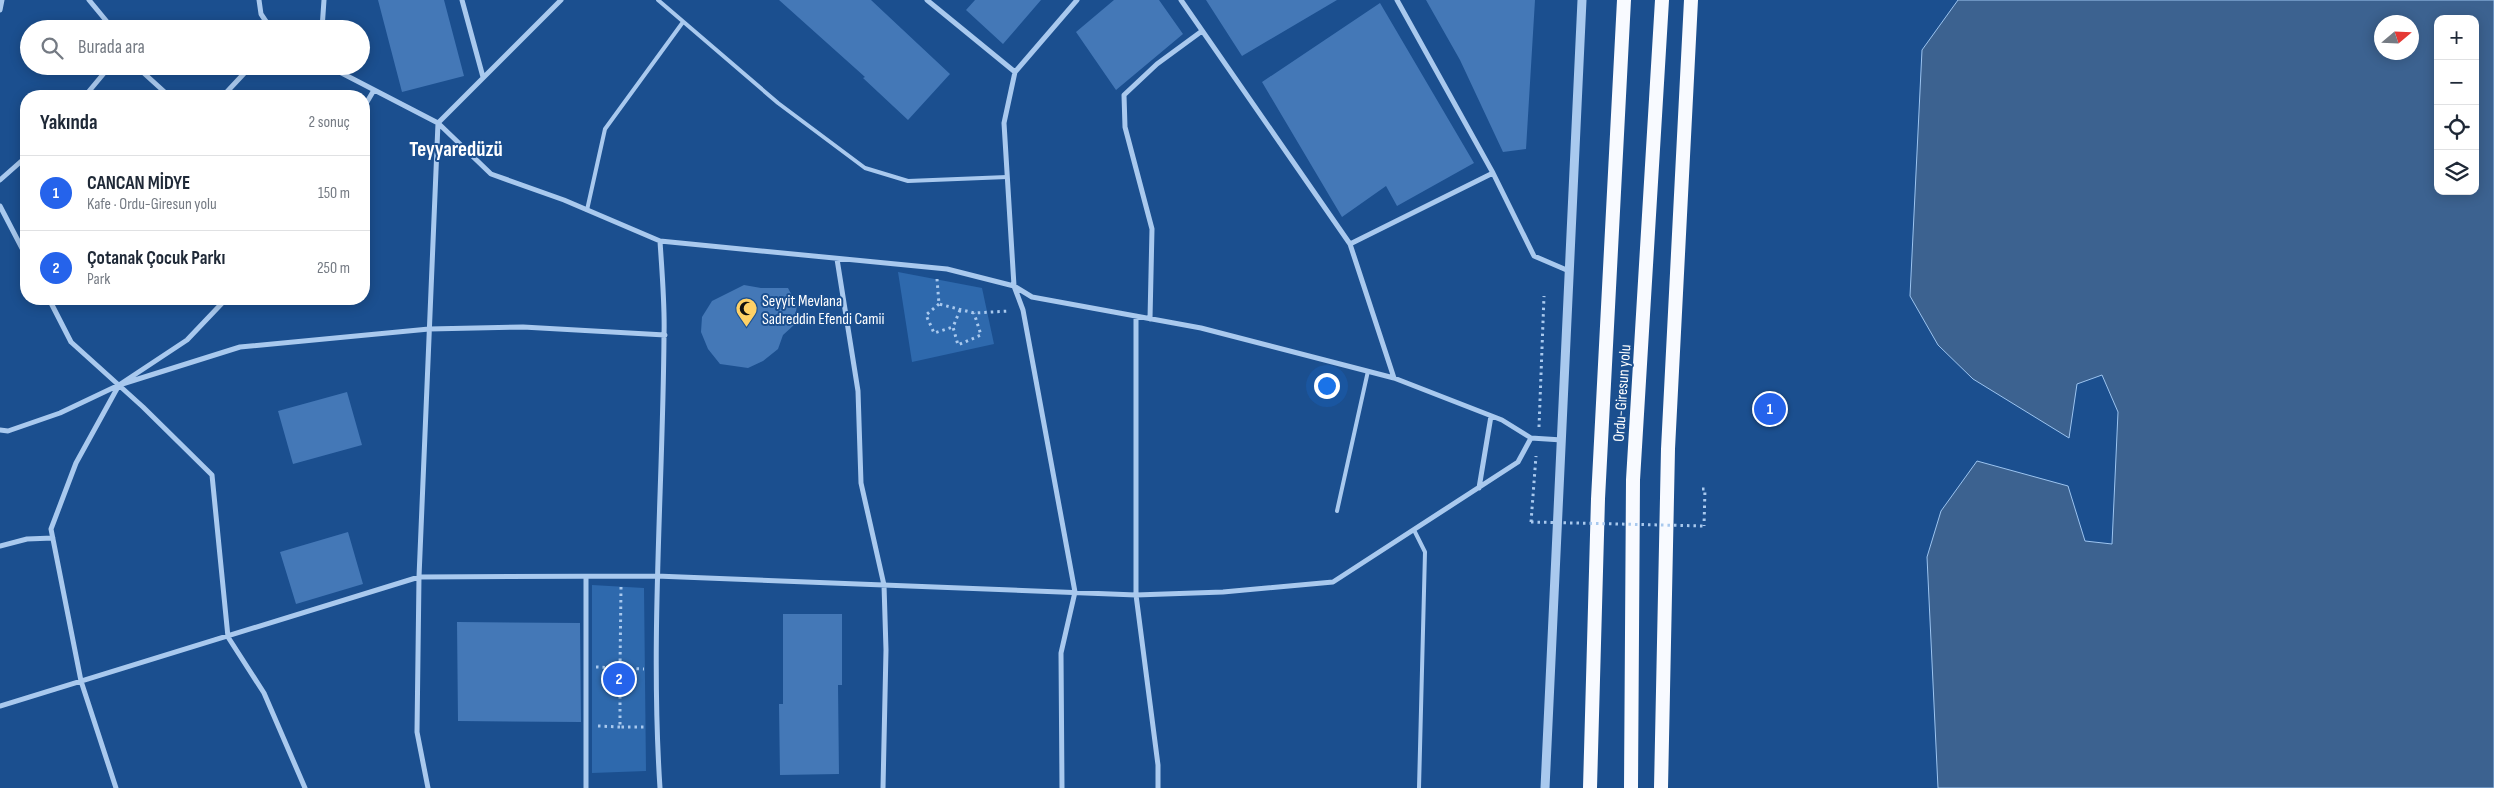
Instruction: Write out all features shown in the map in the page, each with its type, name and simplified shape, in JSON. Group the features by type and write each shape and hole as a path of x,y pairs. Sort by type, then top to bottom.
{"highway":[{"name":"Ordu-Giresun yolu","path":"1590,788 1598,499 1624,0"},
{"name":"Ordu-Giresun yolu","path":"1631,788 1633,480 1662,0"},
{"path":"1661,788 1668,449 1691,0"}],"street":[{"path":"0,10 2,0"},
{"path":"89,0 106,20"},
{"path":"259,0 261,14 265,20"},
{"path":"323,20 324,0"},
{"path":"462,0 483,77"},
{"path":"428,788 417,732 419,577 438,122 561,0"},
{"path":"927,0 1015,72"},
{"path":"1062,788 1061,653 1076,592 1024,310 1014,286 1004,123 1015,72 1077,0"},
{"path":"1181,0 1350,244 1394,378"},
{"path":"1397,0 1493,173 1534,256 1570,271"},
{"path":"1545,788 1582,0"},
{"path":"1150,319 1152,230 1125,127 1124,95 1157,64 1202,31"},
{"path":"90,90 102,75"},
{"path":"146,75 162,90"},
{"path":"229,90 243,75"},
{"path":"345,75 438,122 492,174 587,210 660,241 936,268 1014,286 1032,297 1200,328 1394,378 1491,416 1531,438 1562,440"},
{"path":"370,97 374,90"},
{"path":"0,180 20,162"},
{"path":"1350,244 1493,173"},
{"path":"0,206 20,244"},
{"path":"660,241 664,334 656,576 656,727 660,788"},
{"path":"837,259 858,391 861,483 884,585 886,650 883,788"},
{"path":"52,305 71,342 119,385 212,475 228,637 264,693 305,788"},
{"path":"116,788 80,681 51,529 76,463 119,385 186,340 220,305"},
{"path":"1136,316 1136,594 1158,765 1158,788"},
{"path":"0,430 8,431 60,413 119,385 240,347 430,329 523,327 664,334"},
{"path":"1479,488 1491,416"},
{"path":"0,706 419,577 656,576 1136,594 1223,592 1333,582 1518,462 1531,438"},
{"path":"0,546 27,539 53,538"},
{"path":"586,576 586,788"}],"lane":[{"path":"658,0 778,104 866,168 908,181 1007,177"},
{"path":"587,210 605,129 683,22"},
{"path":"1337,511 1368,371"},
{"path":"1414,530 1425,552 1419,788"}],"path":[{"path":"936,268 938,304"},
{"path":"1544,296 1538,438 1531,522 1704,526 1705,489 1702,489"},
{"path":"938,304 974,313 1024,310"},
{"path":"938,304 926,315 934,333 953,327"},
{"path":"960,310 953,327 958,345 981,335 974,313"},
{"path":"620,728 621,576"},
{"path":"586,667 656,669"},
{"path":"587,726 620,728 656,727"}],"shaded area":[{"path":"1958,0 2494,0 2494,788 1938,788 1927,557 1941,511 1977,461 2068,486 2085,541 2112,544 2118,412 2102,375 2077,384 2069,438 1973,379 1938,345 1910,296 1922,50"},
{"path":"898,272 982,288 994,344 912,362"},
{"path":"592,585 644,588 646,771 592,773"}],"building":[{"path":"378,0 444,0 464,76 402,92"},
{"path":"779,0 871,0 950,74 908,120 863,78 865,77"},
{"path":"975,0 1041,0 1003,44 966,10"},
{"path":"1114,0 1159,0 1183,34 1116,90 1076,32"},
{"path":"1206,0 1337,0 1242,56"},
{"path":"1426,0 1535,0 1526,149 1503,152 1460,60"},
{"path":"1380,3 1474,163 1397,206 1386,186 1342,217 1262,82"},
{"name":"Seyyit Mevlana Sadreddin Efendi Camii","path":"744,285 761,288 788,288 797,305 794,325 783,335 778,349 763,361 748,368 720,364 708,349 701,332 702,317 712,301"},
{"path":"347,392 362,445 293,464 278,411"},
{"path":"348,532 363,584 296,604 280,552"},
{"path":"783,614 842,614 842,685 838,685 839,774 780,775 779,704 783,704"},
{"path":"457,622 580,623 581,722 458,721"}],"place":[{"name":"Seyyit Mevlana Sadreddin Efendi Camii","path":"746,328"},
{"name":"CANCAN MİDYE","path":"1770,409"},
{"name":"Çotanak Çocuk Parkı","path":"619,679"}],"district":[{"name":"Teyyaredüzü","path":"456,149"}]}
